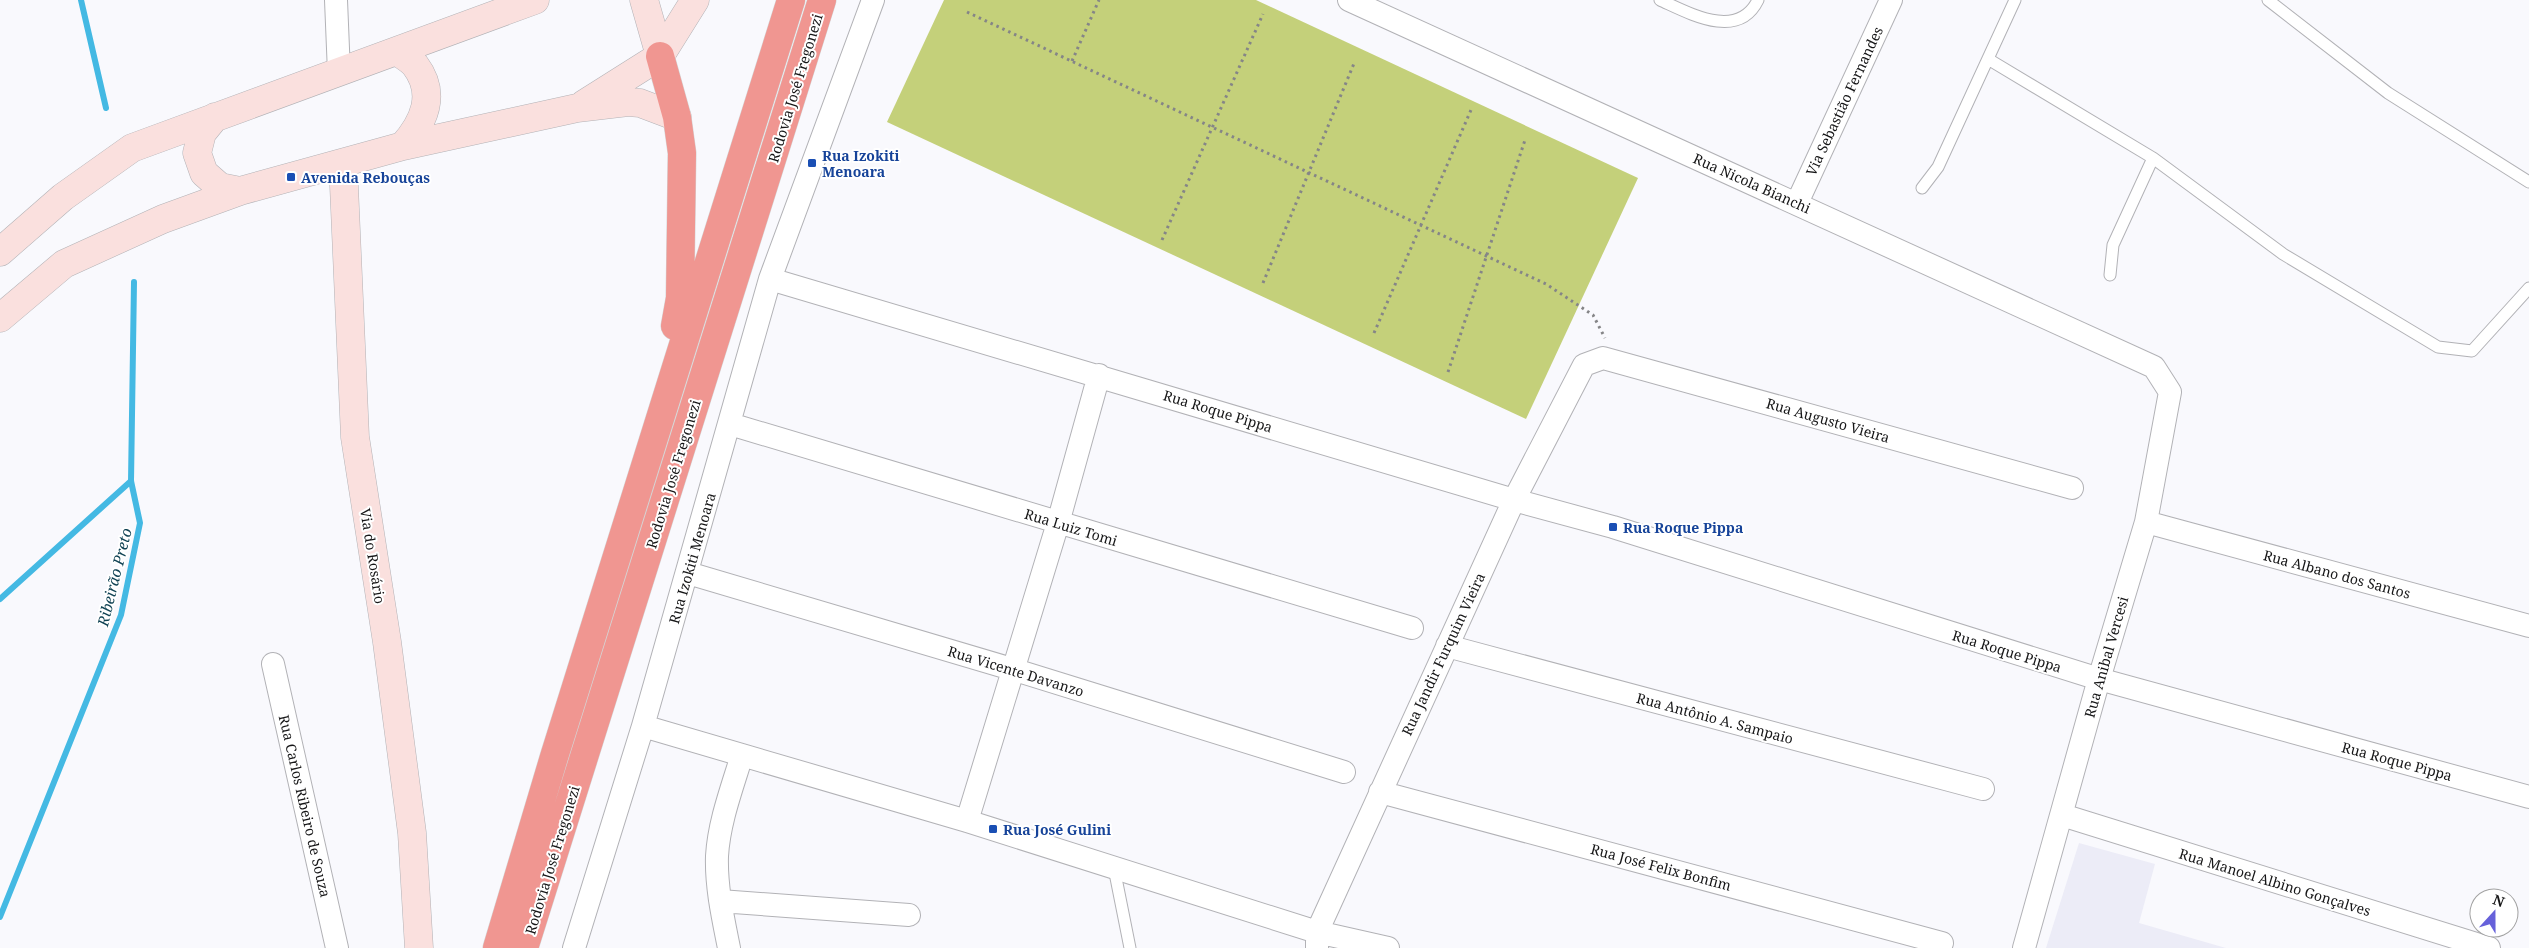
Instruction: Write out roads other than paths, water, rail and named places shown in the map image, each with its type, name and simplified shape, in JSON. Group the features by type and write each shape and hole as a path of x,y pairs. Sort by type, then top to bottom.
{"highway":[{"name":"Rodovia José Fregonezi","path":"497,948 554,757 790,0"},
{"name":"Rodovia José Fregonezi","path":"524,948 822,0"},
{"path":"658,426 680,298 682,153 677,117 660,56"}],"street":[{"path":"336,0 339,73"},
{"path":"0,252 63,197 132,148 535,0"},
{"path":"644,0 660,56"},
{"path":"577,108 660,56 695,0"},
{"name":"Rua Izokiti Menoara","path":"574,948 688,573 770,279 874,0"},
{"name":"Rua Nicola Bianchi","path":"1349,0 2154,367"},
{"name":"Via Sebastião Fernandes","path":"1797,203 1891,0"},
{"path":"337,31 345,42 361,51 388,54 415,65 425,85 426,108 418,128 403,146"},
{"path":"0,318 64,264 163,219 240,191 403,146 577,108 628,102 640,103 677,117"},
{"path":"216,117 202,133 197,153 204,173 220,187 240,191"},
{"name":"Via do Rosário","path":"343,163 355,437 387,642 412,833 419,948"},
{"name":"Rua Roque Pippa","path":"770,279 1099,375 1514,500 1613,527 2099,679 2529,797"},
{"name":"Rua Augusto Vieira","path":"1584,365 1603,358 2072,488"},
{"name":"Rua Jandir Furquim Vieira","path":"1317,940 1380,792 1514,500 1584,365"},
{"name":"Rua Anibal Vercesi","path":"2024,948 2099,679 2146,522 2170,392 2154,367"},
{"path":"967,821 1058,523 1099,375"},
{"name":"Rua Luiz Tomi","path":"730,424 1412,628"},
{"name":"Rua Albano dos Santos","path":"2146,522 2529,626"},
{"name":"Rua Vicente Davanzo","path":"688,573 1014,670 1344,772"},
{"name":"Rua Antônio A. Sampaio","path":"1447,646 1984,789"},
{"name":"Rua Carlos Ribeiro de Souza","path":"273,664 337,948"},
{"path":"643,726 967,821 1114,868 1317,940 1388,948"},
{"path":"729,948 720,901 718,856 725,811 742,755"},
{"name":"Rua José Felix Bonfim","path":"1380,792 1942,943"},
{"name":"Rua Manoel Albino Gonçalves","path":"2062,815 2489,948"},
{"path":"720,901 909,915"}],"lane":[{"path":"1660,0 1706,21 1735,21 1755,7 1758,0"},
{"path":"1922,188 1938,167 2015,0"},
{"path":"2268,0 2388,93 2529,182"},
{"path":"1988,59 2153,158 2283,254 2438,347 2472,351 2529,288"},
{"path":"2110,275 2113,245 2153,158"},
{"path":"1114,868 1130,948"}],"waterway":[{"name":"Ribeirão Preto","path":"81,0 106,108"},
{"name":"Ribeirão Preto","path":"0,917 121,615 140,523 131,481 134,282"},
{"path":"0,599 131,481"}],"place":[{"name":"Rua Izokiti Menoara","path":"812,163"},
{"name":"Avenida Rebouças","path":"291,177"},
{"name":"Rua Roque Pippa","path":"1613,527"},
{"name":"Rua José Gulini","path":"993,829"}]}
